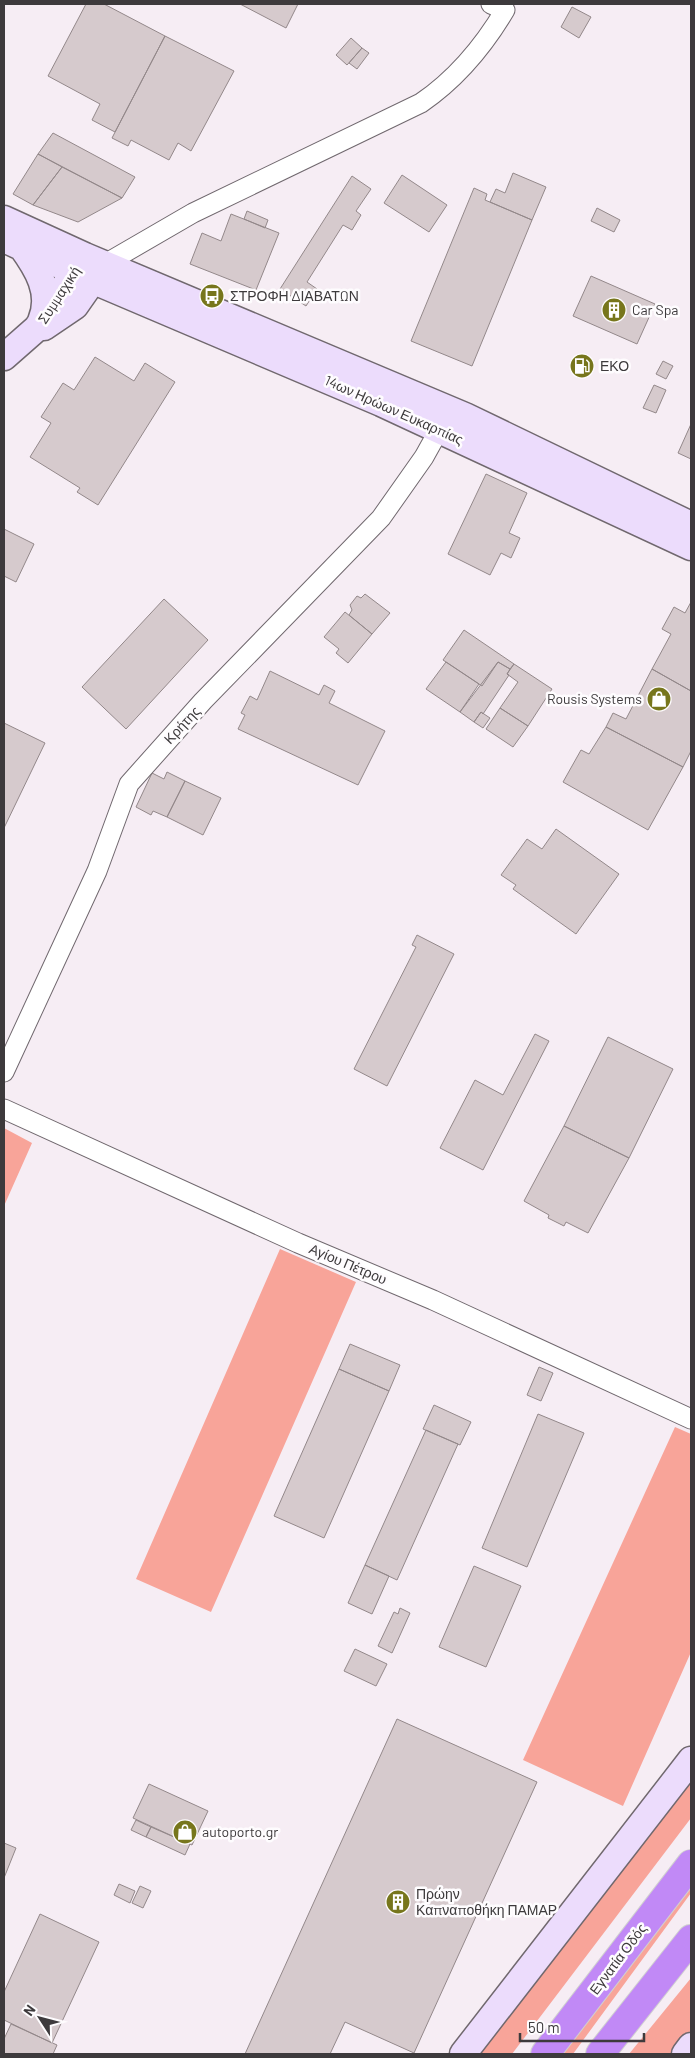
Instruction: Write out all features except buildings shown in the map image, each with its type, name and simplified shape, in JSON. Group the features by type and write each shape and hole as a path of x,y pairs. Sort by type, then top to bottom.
{"highway":[{"name":"Εγνατία Οδός","path":"545,2054 691,1864"},
{"path":"600,2054 691,1939"}],"main road":[{"path":"4,219 89,268"},
{"path":"12,242 89,268"},
{"path":"12,242 38,272 44,289 43,315 35,331"},
{"name":"Συμμαχική","path":"4,357 35,331 89,268"},
{"name":"14ων Ηρώων Ευκαρπίας","path":"89,268 691,547"},
{"name":"14ων Ηρώων Ευκαρπίας","path":"89,268 465,416 691,525"},
{"path":"463,2054 691,1760"},
{"path":"685,2054 691,2046"}],"street":[{"path":"89,268 193,213 421,103 443,88 464,66 495,27 505,6"},
{"name":"Κρήτης","path":"4,1072 97,871 129,784 203,701 381,518 424,457 439,430"},
{"name":"Αγίου Πέτρου","path":"4,1109 298,1243 433,1300 691,1419"}],"shaded area":[{"path":"4,1128 32,1143 4,1206"},
{"path":"280,1249 356,1282 211,1612 136,1579"},
{"path":"675,1427 691,1434 691,1652 623,1806 523,1760"},
{"path":"691,1781 691,1818 512,2054 480,2054"},
{"path":"691,1879 691,1893 573,2054 560,2054"},
{"path":"691,1978 691,2030 672,2054 629,2054"}],"place":[{"name":"ΣΤΡΟΦΗ ΔΙΑΒΑΤΩΝ","path":"212,296"},
{"name":"Car Spa","path":"614,310"},
{"name":"ΕΚΟ","path":"582,366"},
{"name":"Rousis Systems","path":"659,699"},
{"name":"autoporto.gr","path":"185,1832"},
{"name":"Πρώην Καπναποθήκη ΠΑΜΑΡ","path":"398,1902"}]}
